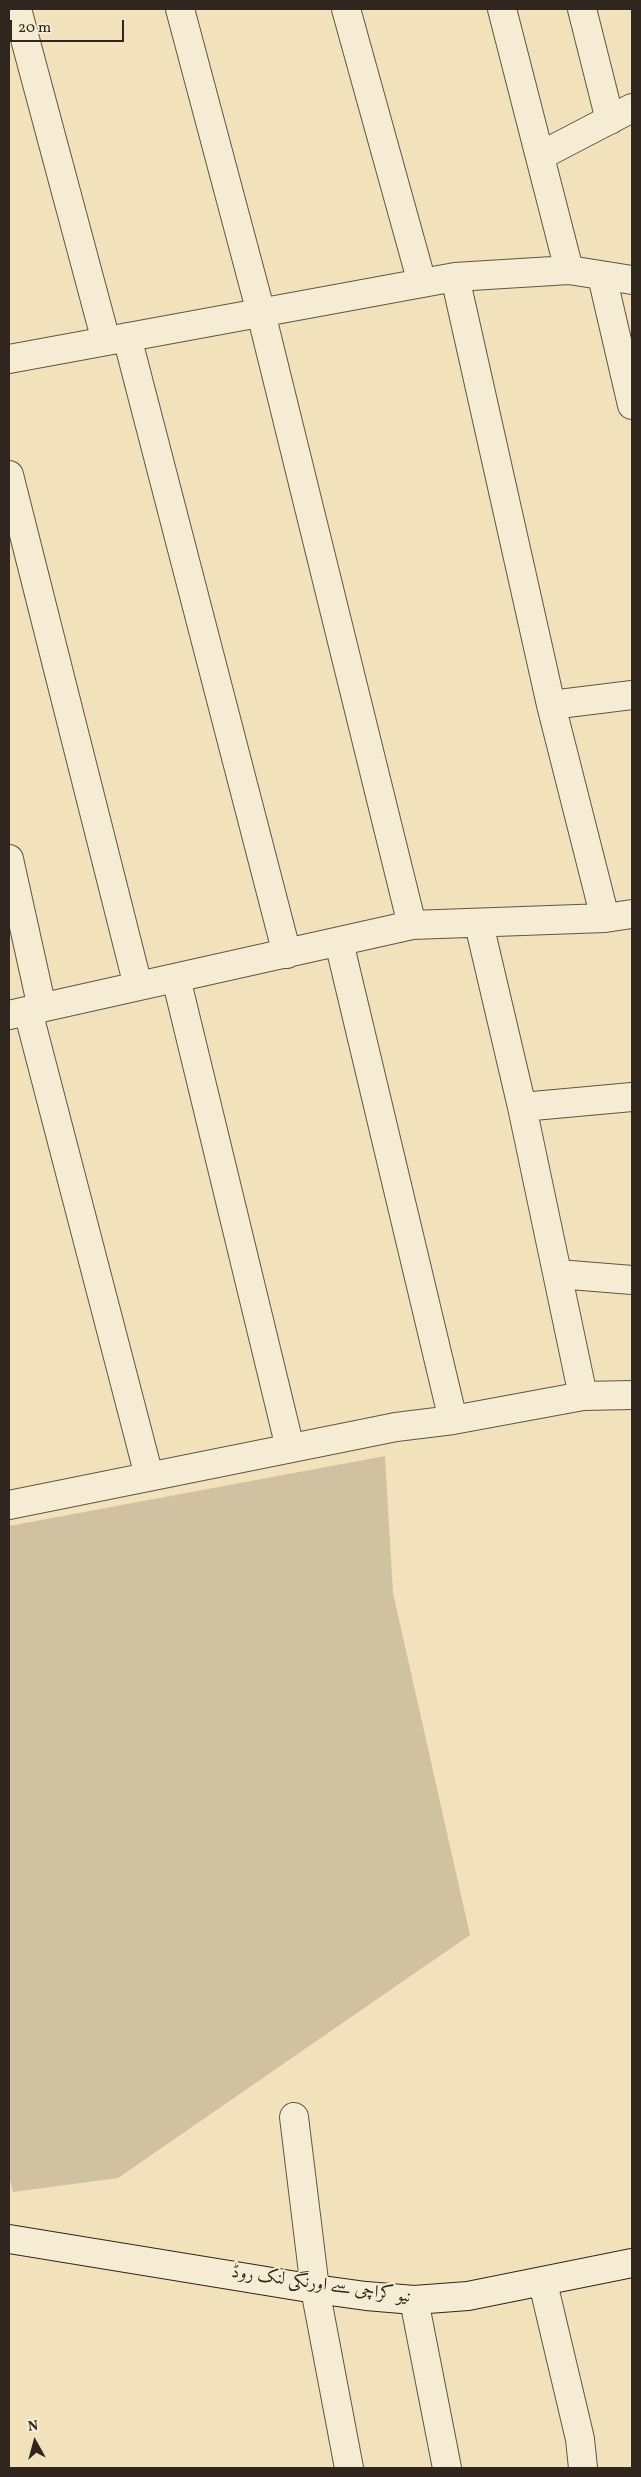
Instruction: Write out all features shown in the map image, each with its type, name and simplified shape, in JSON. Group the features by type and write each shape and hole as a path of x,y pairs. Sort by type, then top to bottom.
{"street":[{"path":"17,9 116,339 287,954"},
{"path":"180,9 261,313 412,925"},
{"path":"346,9 422,282"},
{"path":"502,9 569,270"},
{"path":"540,156 621,114 582,9"},
{"path":"9,359 454,277 569,270 632,280"},
{"path":"602,276 632,405"},
{"path":"454,277 550,705 605,918"},
{"path":"9,474 138,986"},
{"path":"550,705 632,695"},
{"path":"9,859 26,1011 149,1476"},
{"path":"26,1011 412,925 605,918 632,914"},
{"path":"479,924 522,1107 583,1396"},
{"path":"339,942 453,1420"},
{"path":"176,978 290,1448"},
{"path":"522,1107 632,1097"},
{"path":"558,1274 632,1280"},
{"path":"9,1505 396,1427 453,1420 583,1396 632,1395"},
{"path":"294,2117 315,2288 349,2468"},
{"name":"نیو کراچی سے اورنگی لنک روڈ","path":"9,2239 366,2296 414,2300 468,2296 543,2283 632,2264"},
{"path":"543,2283 580,2439 583,2468"},
{"path":"414,2300 447,2468"}],"shaded area":[{"path":"385,1456 393,1593 470,1935 118,2178 13,2192 9,2176 9,1526"}]}
